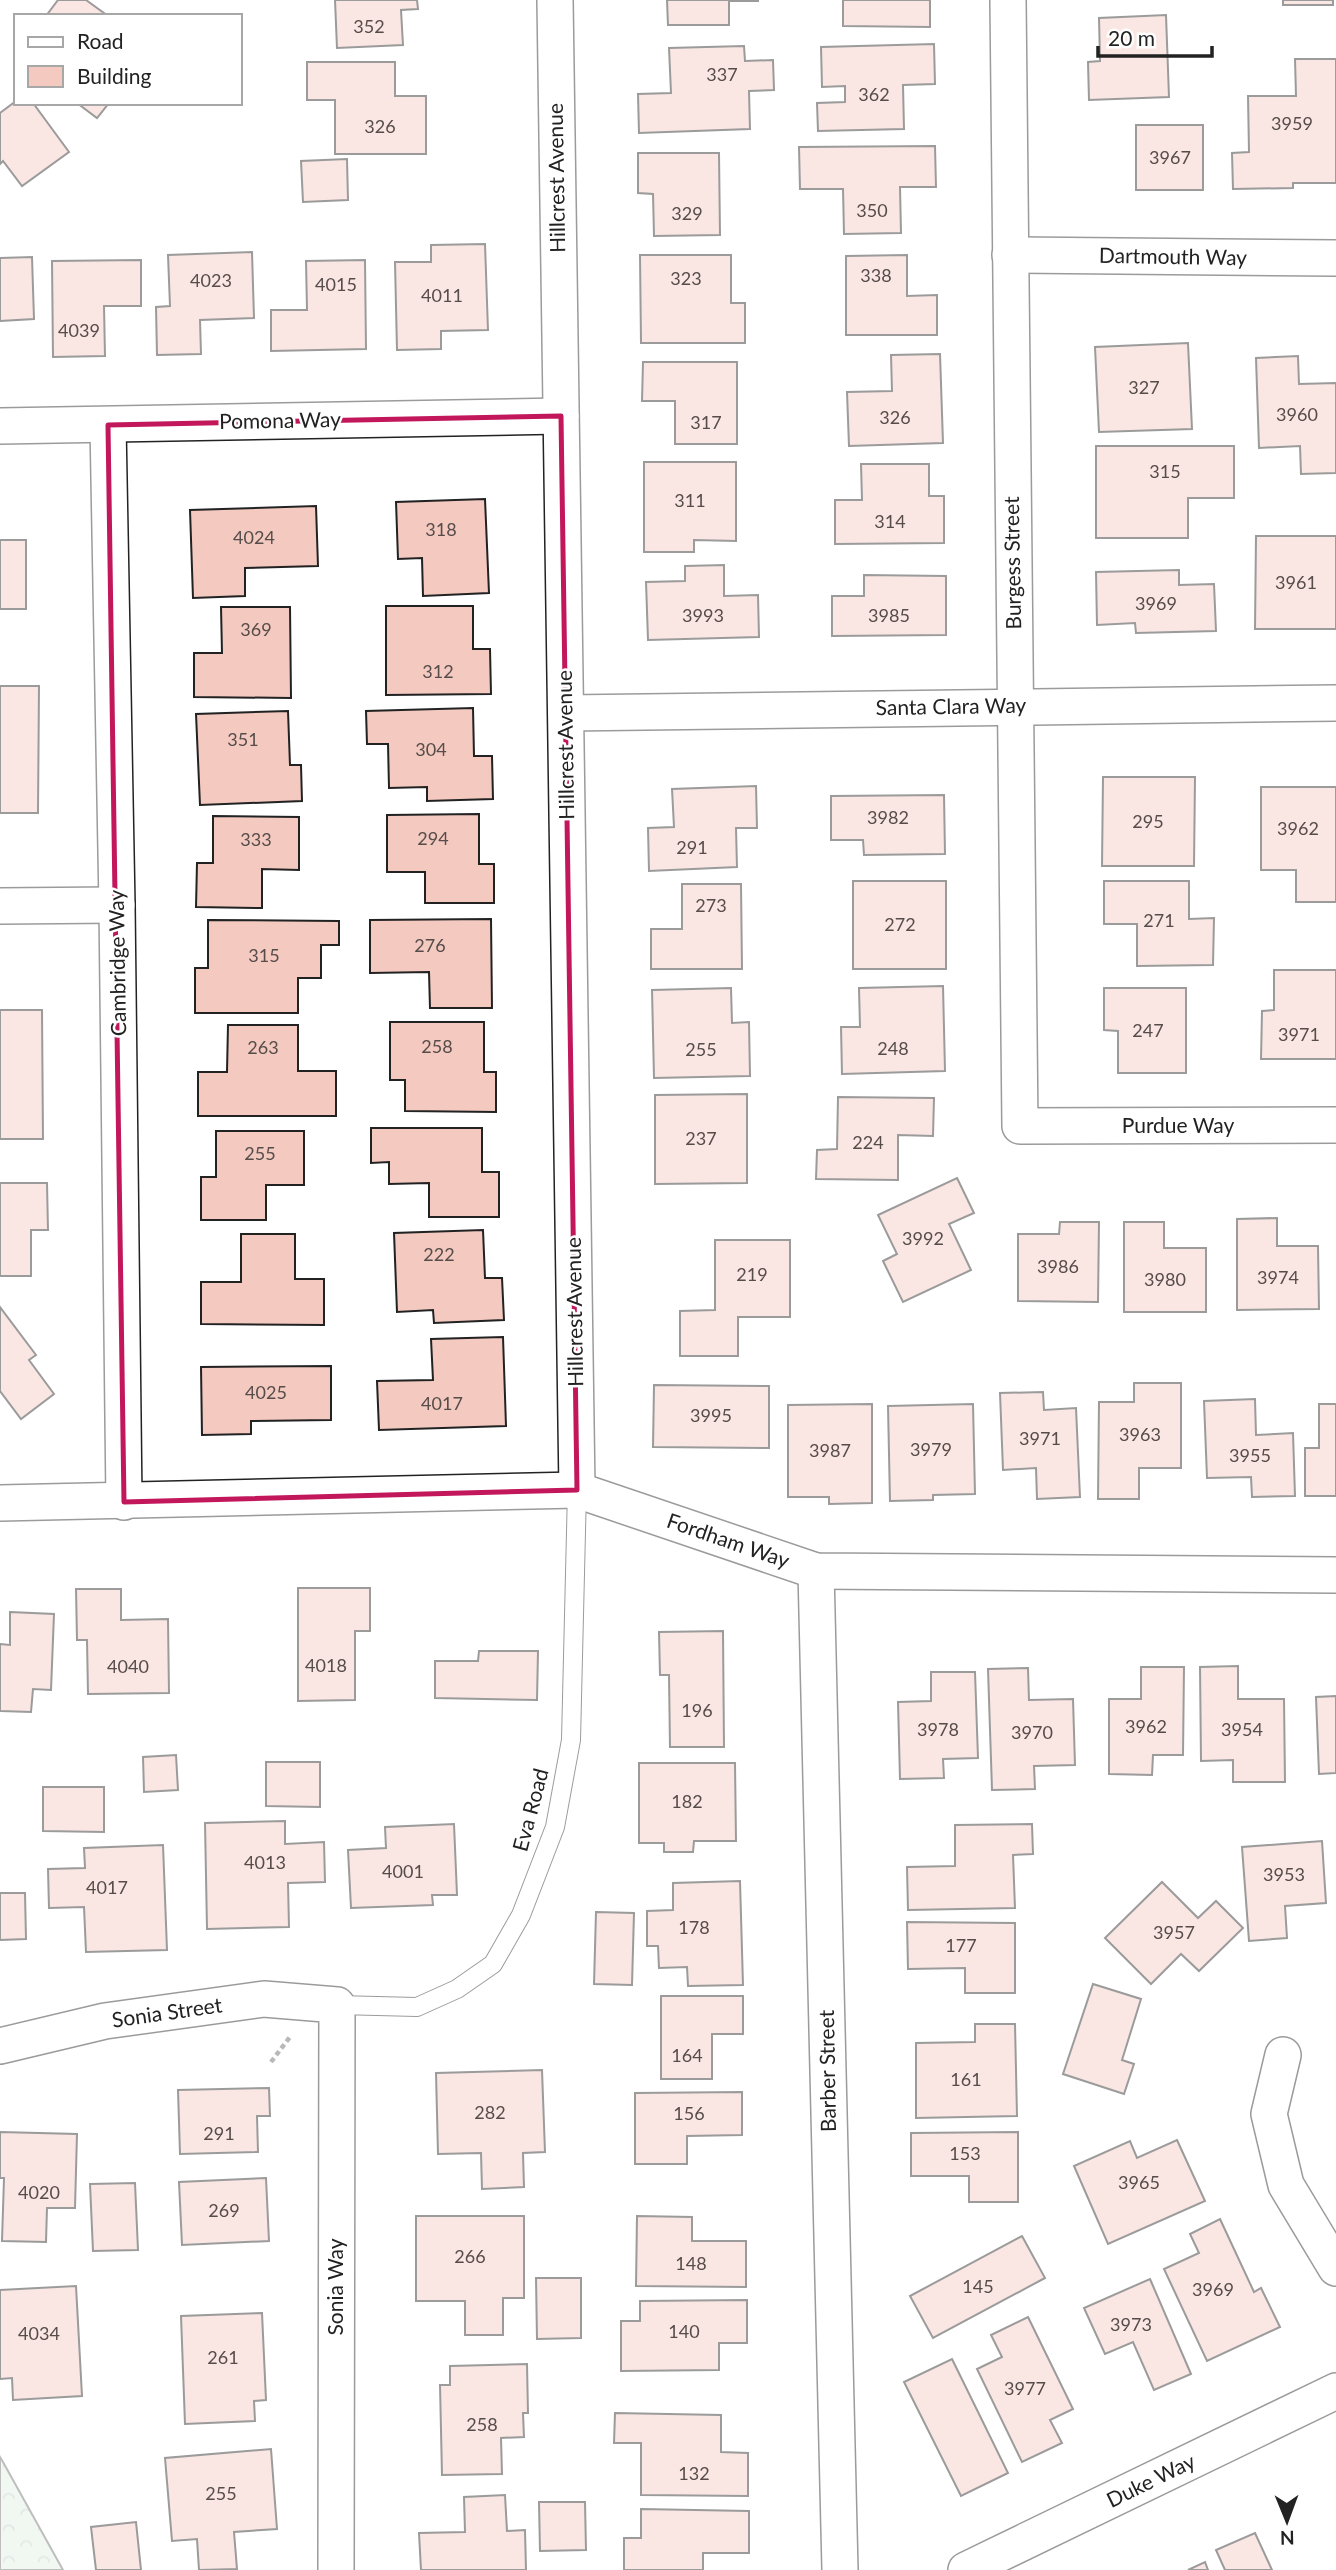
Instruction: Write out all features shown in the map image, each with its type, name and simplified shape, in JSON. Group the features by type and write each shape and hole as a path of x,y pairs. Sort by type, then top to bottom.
{"street":[{"name":"Hillcrest Avenue","path":"555,0 577,1490"},
{"name":"Burgess Street","path":"1007,0 1020,1126"},
{"name":"Dartmouth Way","path":"1010,256 1336,258"},
{"name":"Pomona Way","path":"0,426 561,416"},
{"name":"Cambridge Way","path":"108,425 124,1502"},
{"name":"Santa Clara Way","path":"566,713 1336,703"},
{"path":"0,906 117,905"},
{"name":"Purdue Way","path":"1020,1126 1336,1125"},
{"name":"Fordham Way","path":"0,1503 577,1490 816,1571 1336,1575"},
{"name":"Barber Street","path":"816,1571 840,2570"},
{"name":"Sonia Street","path":"0,2046 105,2021 264,1999 337,2005"},
{"name":"Sonia Way","path":"335,2570 337,2005"},
{"path":"1283,2055 1269,2114 1283,2174 1286,2185 1336,2268"},
{"name":"Duke Way","path":"966,2570 1336,2392"}],"lane":[{"name":"Eva Road","path":"337,2005 417,2007 457,1989 493,1964 521,1915 555,1827 571,1740 577,1490"}],"highlighted area":[{"path":"561,416 577,1490 124,1502 108,425"}],"green space":[{"path":"0,2457 3,2462 63,2570 0,2570"}],"building":[{"path":"58,0 86,0 105,14 48,14"},
{"path":"335,0 417,0 418,9 401,10 403,45 337,48"},
{"path":"667,0 758,1 729,1 729,25 668,25"},
{"path":"843,0 930,0 930,27 843,26"},
{"path":"1283,0 1333,0 1333,5 1283,5"},
{"path":"1166,15 1169,97 1089,100 1088,62 1100,61 1099,18"},
{"path":"934,44 935,84 903,85 904,129 818,131 817,103 845,102 845,86 822,87 821,47"},
{"path":"744,46 745,61 773,60 774,90 749,91 750,129 639,133 638,94 671,93 669,48"},
{"path":"1295,59 1336,59 1336,183 1293,183 1293,188 1233,189 1232,153 1249,152 1248,96 1296,96"},
{"path":"307,62 395,62 395,96 426,96 426,154 335,154 335,100 307,100"},
{"path":"14,102 14,105 34,105 69,152 22,186 3,161 0,164 0,113"},
{"path":"80,105 107,105 97,118"},
{"path":"1136,125 1203,125 1203,190 1136,190"},
{"path":"935,146 936,187 900,187 901,233 844,234 843,189 800,189 799,147"},
{"path":"638,153 719,153 720,235 654,236 653,194 638,193"},
{"path":"347,159 348,200 303,202 301,161"},
{"path":"485,244 488,330 441,331 441,349 397,350 395,262 431,262 431,245"},
{"path":"252,252 254,318 200,320 201,354 157,355 156,307 170,306 168,255"},
{"path":"640,255 731,255 731,303 745,303 745,343 641,343"},
{"path":"907,255 907,296 937,295 937,335 846,335 846,256"},
{"path":"32,257 34,319 0,321 0,258"},
{"path":"141,260 141,306 104,306 105,356 53,357 52,261"},
{"path":"365,260 366,349 271,351 271,310 307,310 306,261"},
{"path":"1188,343 1192,429 1099,432 1095,347"},
{"path":"940,354 943,443 849,446 847,392 892,391 891,355"},
{"path":"1298,356 1299,384 1336,383 1336,473 1301,474 1300,446 1259,448 1256,358"},
{"path":"643,362 737,362 737,444 675,444 675,401 642,401"},
{"path":"1096,446 1234,446 1234,498 1188,498 1188,538 1096,538"},
{"path":"644,462 736,462 736,541 694,540 694,552 644,552"},
{"path":"861,464 929,464 929,496 944,496 944,543 835,544 835,500 862,500"},
{"path":"485,499 489,593 423,596 422,558 398,559 396,502"},
{"path":"316,506 318,566 245,568 245,596 193,598 190,510"},
{"path":"1256,536 1336,536 1336,629 1255,629"},
{"path":"0,540 26,540 26,609 0,609"},
{"path":"724,565 724,596 758,595 759,637 648,640 646,582 685,581 685,566"},
{"path":"1179,570 1179,585 1214,584 1216,631 1136,633 1135,623 1097,625 1096,572"},
{"path":"864,575 946,576 946,635 832,636 832,596 864,596"},
{"path":"386,606 473,606 473,649 490,649 491,694 386,695"},
{"path":"221,607 290,607 291,698 194,697 194,653 222,653"},
{"path":"0,686 39,686 38,813 0,813"},
{"path":"473,708 474,756 492,756 493,799 427,801 427,787 389,788 388,744 367,744 366,711"},
{"path":"288,711 290,765 301,765 302,801 200,805 196,714"},
{"path":"1103,777 1195,777 1194,866 1102,866"},
{"path":"756,786 757,828 736,828 737,867 649,871 648,828 674,827 672,789"},
{"path":"1261,787 1336,787 1336,902 1296,902 1296,870 1261,870"},
{"path":"944,795 945,854 864,855 863,840 831,840 831,796"},
{"path":"479,814 479,864 494,864 494,903 425,903 425,872 387,872 387,815"},
{"path":"213,816 299,817 299,870 262,869 262,908 196,907 197,863 213,863"},
{"path":"853,881 946,881 946,969 853,969"},
{"path":"1104,881 1189,881 1189,919 1214,918 1213,965 1137,966 1137,924 1104,924"},
{"path":"682,884 741,884 742,969 651,969 651,929 682,929"},
{"path":"491,919 492,1008 430,1008 429,972 370,973 370,920"},
{"path":"208,920 339,921 339,945 321,945 321,978 298,978 298,1013 195,1013 195,968 208,968"},
{"path":"1274,970 1336,970 1336,1059 1261,1059 1262,1011 1274,1010"},
{"path":"943,986 945,1071 842,1074 841,1027 860,1027 859,988"},
{"path":"731,988 732,1023 749,1022 750,1076 654,1078 652,990"},
{"path":"1104,988 1186,988 1186,1073 1118,1073 1118,1031 1104,1030"},
{"path":"0,1010 42,1010 43,1139 0,1139"},
{"path":"390,1022 484,1022 484,1072 496,1072 496,1112 405,1111 405,1080 390,1080"},
{"path":"228,1025 298,1025 298,1071 336,1071 336,1116 198,1116 198,1072 227,1072"},
{"path":"747,1094 747,1183 655,1184 655,1095"},
{"path":"838,1097 934,1098 933,1136 898,1135 898,1180 816,1179 817,1150 837,1149"},
{"path":"371,1128 482,1128 482,1172 499,1172 499,1217 429,1217 429,1183 389,1184 389,1162 371,1163"},
{"path":"216,1131 304,1131 304,1185 266,1185 266,1220 201,1220 201,1177 216,1177"},
{"path":"957,1178 974,1213 949,1224 971,1270 903,1302 883,1261 897,1254 878,1215"},
{"path":"0,1183 47,1183 48,1230 31,1230 31,1276 0,1276"},
{"path":"1277,1218 1277,1246 1318,1246 1319,1309 1237,1310 1237,1219"},
{"path":"1060,1222 1099,1222 1098,1302 1018,1301 1018,1234 1059,1234"},
{"path":"1124,1222 1164,1222 1164,1248 1206,1248 1206,1312 1124,1312"},
{"path":"483,1230 485,1278 502,1278 504,1320 434,1323 433,1310 397,1312 394,1233"},
{"path":"241,1234 295,1234 295,1279 324,1279 324,1325 201,1324 201,1282 241,1282"},
{"path":"715,1240 790,1240 790,1317 738,1317 738,1356 680,1356 680,1311 715,1310"},
{"path":"0,1307 36,1355 29,1360 54,1394 21,1419 0,1391"},
{"path":"503,1337 506,1426 379,1430 377,1381 433,1380 431,1339"},
{"path":"331,1366 331,1420 251,1421 251,1434 202,1435 201,1367"},
{"path":"1134,1383 1181,1383 1181,1468 1139,1468 1139,1499 1098,1499 1099,1402 1134,1402"},
{"path":"654,1385 769,1386 769,1448 653,1447"},
{"path":"1043,1392 1044,1410 1076,1408 1080,1497 1037,1499 1036,1468 1003,1470 1000,1393"},
{"path":"1255,1399 1256,1435 1293,1433 1295,1496 1252,1497 1251,1477 1207,1478 1204,1401"},
{"path":"872,1404 872,1503 829,1504 829,1497 788,1497 788,1405"},
{"path":"973,1404 975,1494 933,1495 933,1500 890,1501 888,1406"},
{"path":"1319,1404 1336,1404 1336,1496 1305,1496 1305,1448 1319,1448"},
{"path":"298,1588 370,1588 370,1631 355,1631 355,1700 298,1701"},
{"path":"76,1589 121,1589 121,1620 168,1619 169,1693 88,1694 87,1640 77,1640"},
{"path":"10,1612 54,1614 51,1690 33,1689 31,1712 0,1711 0,1644 10,1645"},
{"path":"723,1631 724,1747 670,1747 669,1675 660,1675 659,1632"},
{"path":"479,1651 538,1651 537,1700 435,1698 435,1661 478,1661"},
{"path":"1238,1666 1238,1699 1284,1699 1285,1782 1233,1782 1233,1760 1201,1761 1200,1667"},
{"path":"1141,1667 1184,1667 1183,1755 1153,1755 1152,1775 1109,1774 1109,1699 1141,1699"},
{"path":"1028,1668 1029,1700 1073,1699 1075,1765 1034,1766 1035,1789 992,1790 988,1669"},
{"path":"931,1672 975,1672 978,1758 943,1759 944,1778 900,1779 898,1702 931,1701"},
{"path":"1336,1696 1336,1773 1319,1774 1316,1697"},
{"path":"176,1755 178,1790 144,1792 143,1757"},
{"path":"266,1762 320,1762 320,1807 266,1806"},
{"path":"639,1763 735,1763 736,1841 694,1841 693,1852 664,1852 664,1843 639,1843"},
{"path":"43,1787 104,1787 104,1832 43,1831"},
{"path":"285,1821 285,1844 324,1842 325,1882 288,1883 289,1927 207,1929 205,1823"},
{"path":"454,1824 457,1895 432,1895 433,1905 351,1908 348,1850 386,1848 385,1827"},
{"path":"1032,1824 1033,1854 1013,1855 1015,1908 908,1910 907,1867 955,1866 955,1825"},
{"path":"1322,1841 1326,1903 1285,1906 1287,1938 1249,1941 1242,1847"},
{"path":"163,1845 167,1950 86,1952 84,1907 49,1908 48,1869 85,1868 84,1848"},
{"path":"740,1881 743,1985 688,1986 687,1967 659,1968 658,1946 647,1946 647,1911 673,1910 673,1883"},
{"path":"1162,1882 1198,1918 1216,1901 1243,1928 1199,1971 1181,1954 1151,1984 1105,1938"},
{"path":"0,1893 25,1893 26,1939 0,1940"},
{"path":"596,1912 634,1913 632,1985 594,1984"},
{"path":"907,1922 1015,1923 1015,1993 965,1993 965,1968 908,1969"},
{"path":"1093,1984 1141,1999 1122,2060 1134,2064 1124,2094 1063,2074"},
{"path":"661,1996 743,1996 743,2034 712,2034 712,2079 661,2079"},
{"path":"975,2024 1015,2024 1017,2116 916,2118 916,2043 975,2042"},
{"path":"542,2070 545,2152 523,2153 524,2187 482,2189 481,2153 438,2154 436,2073"},
{"path":"269,2088 270,2116 257,2116 258,2152 180,2154 178,2090"},
{"path":"742,2092 742,2135 687,2136 687,2164 635,2164 635,2093"},
{"path":"0,2132 77,2134 75,2208 47,2208 46,2242 2,2241 4,2178 0,2178"},
{"path":"1018,2132 1018,2202 969,2202 969,2176 911,2176 911,2133"},
{"path":"1177,2140 1205,2201 1108,2244 1074,2166 1130,2141 1137,2158"},
{"path":"266,2178 269,2241 182,2245 179,2182"},
{"path":"135,2183 138,2250 93,2251 90,2184"},
{"path":"416,2216 524,2216 524,2298 503,2298 503,2335 465,2335 465,2301 416,2301"},
{"path":"637,2216 692,2217 692,2241 746,2241 746,2287 636,2286"},
{"path":"1220,2219 1254,2292 1261,2288 1280,2327 1207,2361 1164,2269 1199,2253 1190,2234"},
{"path":"1022,2236 1045,2278 933,2338 910,2296"},
{"path":"536,2278 581,2278 581,2338 537,2339"},
{"path":"1150,2279 1191,2374 1154,2390 1133,2342 1105,2354 1084,2308"},
{"path":"76,2286 82,2396 13,2400 12,2378 0,2379 0,2290"},
{"path":"747,2300 747,2343 719,2343 719,2370 621,2371 621,2321 640,2321 640,2301"},
{"path":"262,2313 266,2400 254,2401 255,2421 185,2424 181,2316"},
{"path":"1028,2317 1073,2409 1050,2420 1062,2443 1022,2462 977,2369 1002,2357 991,2335"},
{"path":"952,2359 1008,2473 961,2496 904,2382"},
{"path":"527,2364 528,2413 523,2413 524,2437 501,2438 502,2474 442,2475 440,2385 450,2385 450,2366"},
{"path":"615,2413 721,2415 721,2452 748,2453 748,2496 641,2495 641,2443 614,2443"},
{"path":"271,2449 277,2529 234,2532 237,2569 199,2570 197,2539 172,2541 165,2458"},
{"path":"505,2495 507,2531 525,2530 526,2570 421,2570 419,2533 465,2532 464,2497"},
{"path":"539,2502 585,2502 586,2550 540,2551"},
{"path":"641,2509 749,2511 749,2553 703,2553 703,2570 624,2570 624,2538 641,2538"},
{"path":"136,2522 141,2570 96,2570 91,2527"},
{"path":"1255,2533 1272,2570 1225,2570 1216,2550"},
{"path":"1205,2562 1208,2570 1188,2570"}]}
